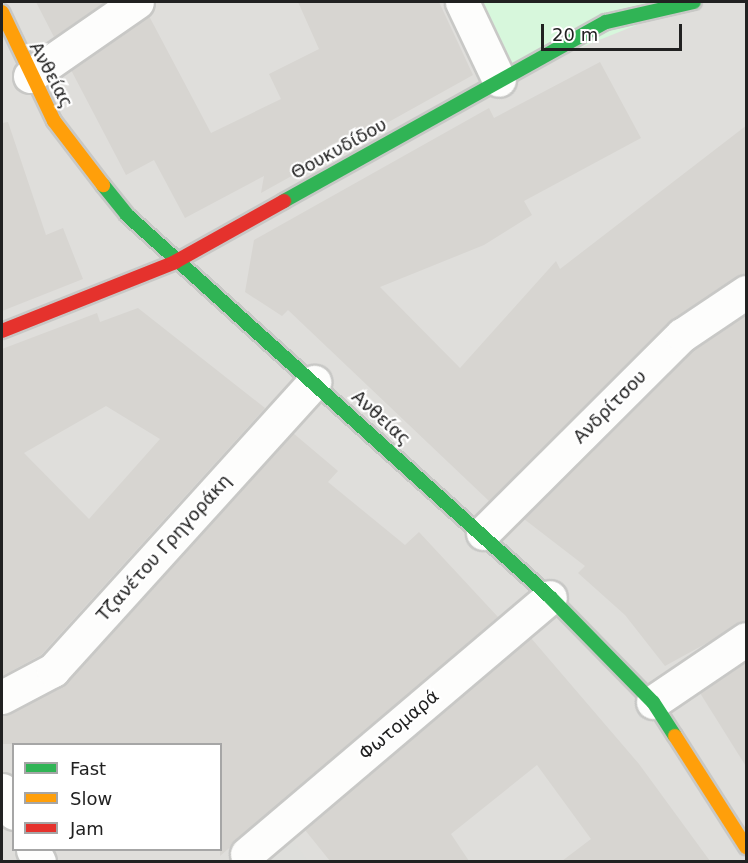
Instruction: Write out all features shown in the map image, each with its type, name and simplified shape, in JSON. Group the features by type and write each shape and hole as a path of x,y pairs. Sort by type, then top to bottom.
{"main road":[{"name":"Θουκυδίδου","path":"2,331 175,262 606,22 694,2"},
{"name":"Ανθείας","path":"5,31 86,166 175,262 483,533 550,597 653,702 747,847"}],"street":[{"path":"30,76 137,2"},
{"path":"462,2 499,80"},
{"name":"Ανδρίτσου","path":"483,533 682,335 747,292"},
{"name":"Τζανέτου Γρηγοράκη","path":"2,697 53,670 314,382"},
{"name":"Φωτομαρά","path":"247,854 550,597"},
{"path":"653,702 747,639"},
{"path":"2,790 12,809"}],"shaded area":[{"path":"2,2 746,2 746,861 2,862"},
{"path":"292,839 308,861 259,862"}],"green space":[{"path":"462,2 694,2 499,80"}],"building":[{"path":"36,2 105,2 54,37"},
{"path":"298,2 439,2 473,75 261,193 264,176 185,218 154,160 126,175 71,70 149,16 211,133 281,99 269,74 319,49"},
{"path":"600,62 641,138 524,201 532,215 484,245 380,287 460,368 556,261 560,269 747,125 747,274 669,322 489,501 288,310 282,316 245,292 254,240 489,108 494,118"},
{"path":"8,122 46,235 63,228 83,279 2,311 2,123"},
{"path":"138,308 265,408 41,655 2,676 2,349 97,313 100,322","holes":["106,406 160,439 89,519 24,453"]},
{"path":"747,314 747,621 665,666 625,615 578,573 585,566 524,519 694,350"},
{"path":"293,433 338,471 328,482 405,545 419,532 498,617 220,856 220,851 222,851 222,743 2,744 2,716 67,683"},
{"path":"531,638 639,764 710,861 562,861 591,839 537,765 451,834 469,861 330,861 305,830"},
{"path":"747,661 747,768 700,693"}],"traffic: fast":[{"path":"284,201 606,22 694,2"},
{"path":"103,185 127,215 550,597 653,702 675,736"}],"traffic: slow":[{"path":"2,12 54,121 103,185"},
{"path":"675,736 746,847"}],"traffic: jam":[{"path":"2,331 175,262 284,201"}]}
